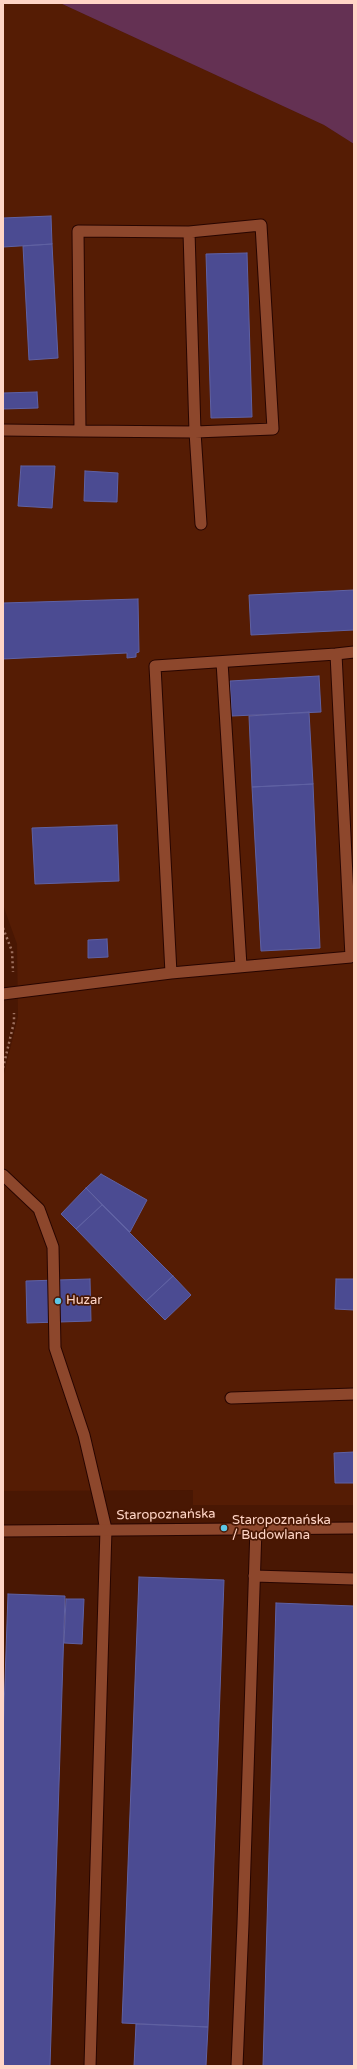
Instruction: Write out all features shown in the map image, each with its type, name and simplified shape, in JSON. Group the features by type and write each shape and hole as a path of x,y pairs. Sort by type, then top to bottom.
{"street":[{"path":"3,430 80,431 195,432 273,429 260,225 189,232 78,231 80,431"},
{"path":"189,232 195,432 201,524"},
{"path":"171,973 155,666 354,652"},
{"path":"3,994 171,973 241,966 353,962 336,654"},
{"path":"222,662 241,966"},
{"path":"5,1178 39,1209 53,1247 55,1348 84,1435 106,1529 90,2066"},
{"path":"231,1398 354,1394"},
{"path":"237,2066 244,1924 256,1528"},
{"name":"Staropoznańska","path":"3,1531 354,1528"},
{"path":"254,1576 354,1578"}],"shaded area":[{"path":"3,3 60,3 324,125 354,144 354,1505 193,1505 193,1490 3,1491 3,1078 18,1017 17,944 3,905"},
{"path":"60,3 354,3 354,144 324,125"}],"building":[{"path":"51,216 52,244 3,247 3,218"},
{"path":"52,244 58,358 29,360 23,246"},
{"path":"247,253 252,417 211,418 206,254"},
{"path":"37,392 38,408 3,409 3,393"},
{"path":"21,466 55,466 52,508 18,506"},
{"path":"85,471 118,473 117,502 84,501"},
{"path":"354,590 354,630 251,635 249,595"},
{"path":"138,599 139,652 136,653 136,657 127,658 127,653 3,659 3,603"},
{"path":"319,676 321,712 232,716 230,681"},
{"path":"309,712 313,784 252,787 249,716"},
{"path":"313,784 320,948 261,951 252,787"},
{"path":"117,825 119,881 35,884 32,828"},
{"path":"107,939 108,957 88,958 88,940"},
{"path":"101,1174 147,1200 130,1232 86,1188"},
{"path":"86,1188 102,1205 76,1229 61,1214"},
{"path":"102,1205 173,1276 146,1301 76,1229"},
{"path":"173,1276 191,1295 165,1320 146,1301"},
{"name":"Huzar","path":"90,1279 91,1321 27,1323 26,1281"},
{"path":"336,1279 354,1279 354,1310 335,1309"},
{"path":"354,1452 354,1483 335,1483 334,1453"},
{"path":"139,1577 224,1580 208,2027 122,2023"},
{"path":"8,1594 65,1596 50,2066 3,2066 3,1737"},
{"path":"66,1599 84,1599 82,1644 64,1643"},
{"path":"276,1603 354,1606 354,2066 263,2066"},
{"path":"136,2024 208,2027 206,2066 134,2066"}],"place":[{"name":"Huzar","path":"58,1301"},
{"name":"Staropoznańska / Budowlana","path":"224,1528"}]}
